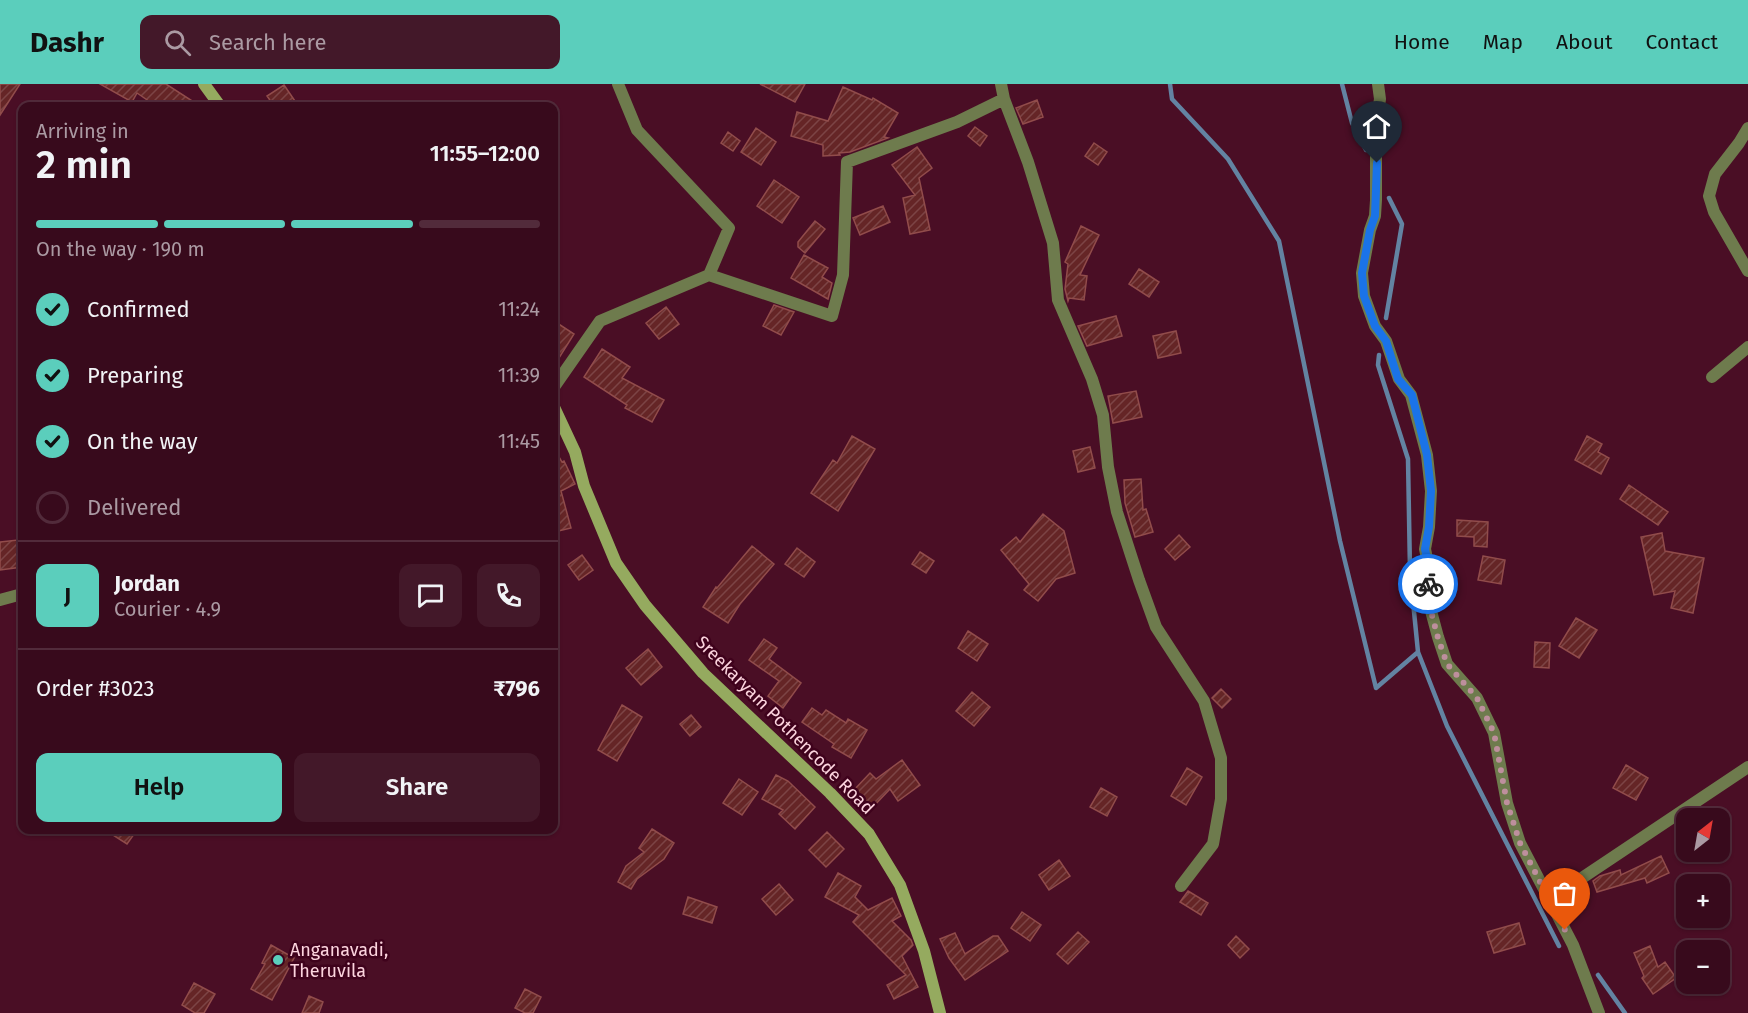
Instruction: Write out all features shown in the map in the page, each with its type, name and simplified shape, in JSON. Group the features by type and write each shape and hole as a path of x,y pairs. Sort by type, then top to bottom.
{"main road":[{"path":"204,84 217,102"},
{"name":"Sreekaryam Pothencode Road","path":"558,416 575,452 584,486 616,562 645,605 703,673 830,792 869,834 900,885 924,951 940,1013"}],"street":[{"path":"618,84 637,130 729,228 709,275"},
{"path":"1001,84 1004,99 1028,162 1053,243 1058,300 1092,379 1103,415 1108,467 1117,512 1139,580 1156,627 1204,701 1221,758 1221,799 1213,844 1181,886"},
{"path":"1378,84 1380,99 1377,118 1379,132 1376,146 1375,216 1362,273 1364,296 1375,326 1386,341 1398,379 1412,395 1427,455 1431,491 1425,549 1429,568 1427,596 1447,664 1477,698 1494,733 1507,803 1520,843 1573,945 1599,1013"},
{"path":"558,381 600,321 709,275 832,316 843,275 847,162 957,122 1004,99"},
{"path":"1748,128 1716,174 1709,196 1714,212 1748,271"},
{"path":"1712,377 1748,347"},
{"path":"0,600 18,595"},
{"path":"1549,900 1748,767"}],"building":[{"path":"0,84 20,84 0,115"},
{"path":"100,84 166,84 194,102 150,102 137,93 132,102"},
{"path":"760,84 805,84 795,102"},
{"path":"284,85 295,101 271,102 267,96"},
{"path":"843,87 872,100 873,98 898,113 884,137 888,138 850,152 839,153 840,155 823,156 823,145 791,136 797,112 828,121"},
{"path":"1037,100 1043,117 1023,124 1016,108"},
{"path":"975,127 987,136 980,146 968,136"},
{"path":"756,128 776,142 761,165 741,152"},
{"path":"728,132 740,141 733,151 721,143"},
{"path":"1094,143 1107,152 1098,165 1085,156"},
{"path":"917,147 932,168 919,178 930,230 910,234 903,198 915,195 892,165"},
{"path":"774,180 799,197 782,223 757,206"},
{"path":"883,206 890,222 860,235 853,218"},
{"path":"815,221 825,229 805,253 798,247 798,242"},
{"path":"1081,226 1099,235 1080,275 1087,276 1084,300 1069,298 1068,301 1065,289 1068,264 1065,262"},
{"path":"804,255 828,268 822,277 832,283 828,299 791,278"},
{"path":"1139,269 1159,282 1149,297 1129,284"},
{"path":"774,305 794,312 781,335 763,326"},
{"path":"666,307 679,324 659,339 646,323"},
{"path":"1116,316 1122,336 1087,346 1078,326"},
{"path":"558,324 574,334 558,360"},
{"path":"1176,331 1181,353 1158,358 1153,336"},
{"path":"602,349 630,367 622,378 664,400 652,422 625,408 627,405 584,377"},
{"path":"1136,391 1142,417 1113,423 1108,396"},
{"path":"852,436 875,449 838,511 811,493 833,460 837,463"},
{"path":"1587,436 1602,444 1598,452 1609,458 1601,474 1575,460"},
{"path":"1090,447 1095,468 1078,472 1073,451"},
{"path":"558,455 562,462 564,461 575,484 561,491 571,528 558,531"},
{"path":"1141,479 1143,510 1146,509 1153,532 1135,537 1125,503 1124,480"},
{"path":"1629,485 1668,512 1658,525 1620,499"},
{"path":"1043,514 1064,531 1075,573 1056,579 1038,601 1024,590 1029,584 1001,550 1016,537 1020,542"},
{"path":"1457,520 1488,522 1487,547 1474,546 1474,537 1457,536"},
{"path":"1662,533 1665,551 1704,558 1693,613 1671,608 1675,591 1654,595 1641,537"},
{"path":"1179,535 1190,547 1175,560 1165,549"},
{"path":"18,540 18,568 0,570 0,542"},
{"path":"752,546 774,564 740,604 728,623 703,607 716,587"},
{"path":"797,548 815,562 804,577 785,564"},
{"path":"920,552 934,561 926,573 912,564"},
{"path":"582,555 593,570 579,580 568,565"},
{"path":"1483,556 1505,560 1501,584 1478,580"},
{"path":"1576,618 1597,630 1579,658 1559,646"},
{"path":"968,631 988,644 977,661 958,648"},
{"path":"764,639 777,648 769,659 801,683 783,708 768,696 779,681 749,660"},
{"path":"1535,642 1550,643 1549,668 1534,667"},
{"path":"648,649 662,667 641,685 626,668"},
{"path":"1221,689 1231,699 1222,708 1212,698"},
{"path":"972,692 990,707 974,726 956,711"},
{"path":"622,705 642,717 617,761 598,750"},
{"path":"812,708 822,715 826,710 846,723 848,719 867,730 851,758 832,747 834,744 802,722"},
{"path":"691,715 701,727 690,736 680,724"},
{"path":"902,760 920,785 898,801 890,789 872,808 854,790 870,773 876,779"},
{"path":"1626,765 1648,778 1636,800 1613,788"},
{"path":"1187,768 1202,777 1186,805 1171,796"},
{"path":"776,775 788,781 815,807 795,829 779,814 783,810 762,799"},
{"path":"739,779 758,792 742,815 723,803"},
{"path":"1101,788 1117,797 1107,816 1090,807"},
{"path":"652,829 674,843 664,859 637,879 631,889 618,882 626,866 644,852 639,848"},
{"path":"827,832 844,849 826,867 809,850"},
{"path":"111,834 134,834 127,844"},
{"path":"1661,856 1669,873 1647,883 1645,878 1597,892 1593,881 1600,876 1620,870 1621,875"},
{"path":"1059,860 1070,876 1049,890 1039,875"},
{"path":"838,873 861,886 855,897 868,910 892,898 901,916 892,921 913,945 902,956 918,987 894,999 887,985 906,975 853,922 859,915 825,897"},
{"path":"779,884 793,900 776,915 762,899"},
{"path":"1188,891 1208,903 1201,915 1180,902"},
{"path":"688,897 717,907 712,923 683,914"},
{"path":"1022,912 1041,925 1030,941 1011,928"},
{"path":"1519,923 1525,944 1494,953 1487,932"},
{"path":"1078,932 1089,942 1068,964 1057,954"},
{"path":"955,933 965,954 993,936 998,936 1008,951 965,980 949,958 940,939"},
{"path":"1236,936 1249,949 1240,958 1228,945"},
{"path":"271,945 294,958 272,1000 251,989 265,964 262,963"},
{"path":"1650,946 1658,967 1665,962 1676,978 1653,994 1642,978 1644,976 1634,953"},
{"path":"194,983 215,994 204,1013 195,1013 182,1005"},
{"path":"525,989 541,997 533,1013 525,1013 515,1008"},
{"path":"309,996 323,1002 319,1013 302,1013"}],"waterway":[{"path":"1170,84 1172,99 1228,159 1279,241 1340,541 1376,688 1418,652 1447,726 1559,946"},
{"path":"1342,84 1352,123 1366,150"},
{"path":"1386,318 1402,224 1389,198"},
{"path":"1379,355 1378,365 1408,459 1410,571 1418,652"},
{"path":"1598,975 1625,1013"}],"way so far":[{"path":"1428,584 1427,596 1447,664 1477,698 1494,733 1507,803 1520,843 1565,930"}],"place":[{"name":"Anganavadi, Theruvila","path":"278,960"}],"route":[{"path":"1377,163 1375,216 1362,273 1364,296 1375,326 1386,341 1393,358 1398,379 1412,395 1427,455 1431,491 1425,549 1429,568 1428,584"}]}
